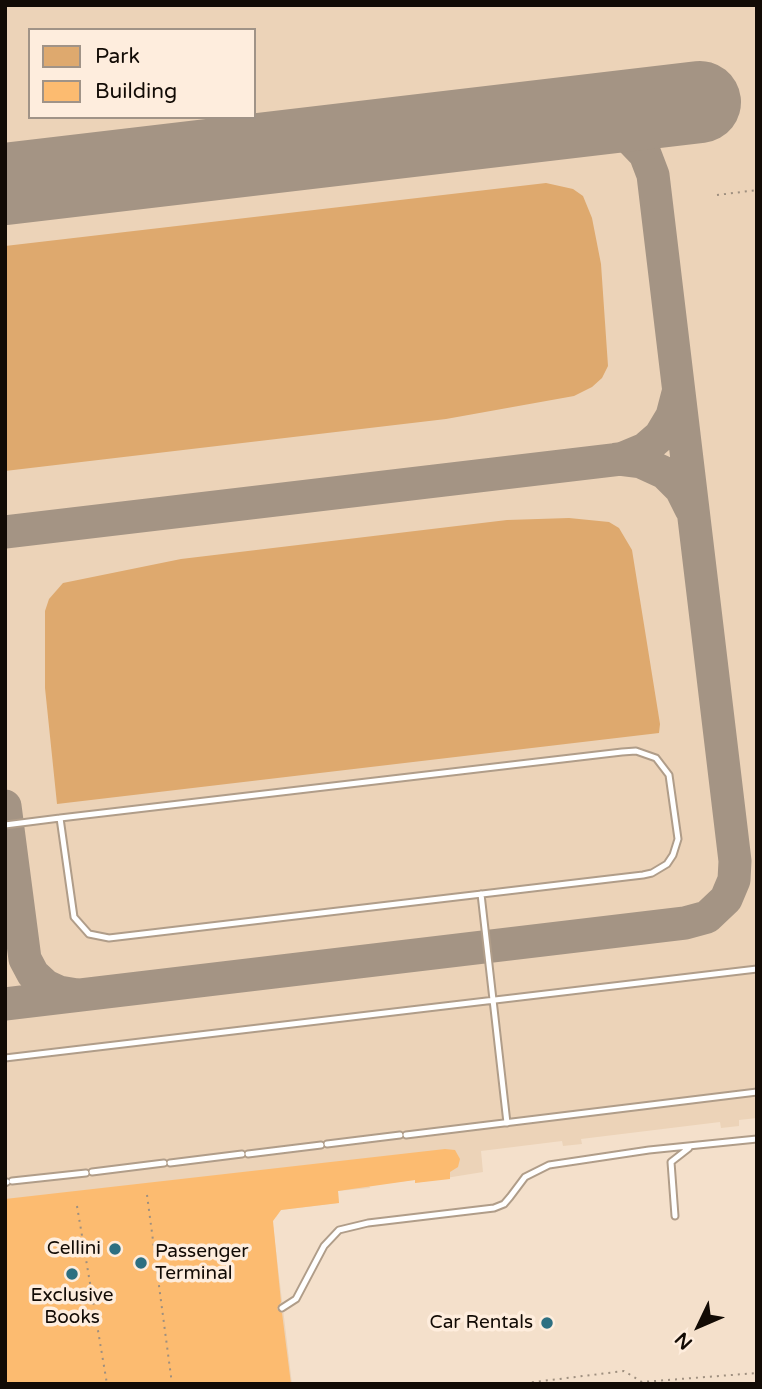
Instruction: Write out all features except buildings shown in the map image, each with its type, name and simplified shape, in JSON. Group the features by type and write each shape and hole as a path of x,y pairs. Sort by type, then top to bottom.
{"lane":[{"path":"5,825 60,818 622,752 647,753 665,766 672,788 678,839 673,855 660,869 643,875 109,938 94,936 82,929 72,911 60,818"},
{"path":"481,894 507,1123"},
{"path":"5,1058 757,969"},
{"path":"8,1182 757,1093"},
{"path":"282,1308 296,1299 324,1246 339,1230 368,1223 494,1208 510,1197 526,1177 549,1165 757,1139"},
{"path":"675,1216 671,1163 691,1146"}],"path":[{"path":"717,195 757,190"},
{"path":"147,1195 172,1384"},
{"path":"77,1206 107,1384"},
{"path":"518,1384 624,1371 642,1382 757,1373"}],"shaded area":[{"path":"5,5 757,5 757,1118 739,1120 739,1126 721,1128 720,1122 581,1139 582,1144 563,1146 562,1141 481,1151 483,1172 415,1183 415,1180 369,1185 370,1188 338,1191 339,1203 281,1210 276,1217 272,1217 292,1384 5,1384"}],"green space":[{"path":"546,183 573,189 583,196 592,218 601,264 608,366 602,378 592,387 574,396 446,419 5,471 5,246"},
{"path":"569,518 609,522 619,528 632,550 660,724 659,733 57,804 45,688 45,611 49,599 63,583 181,559 507,520"}],"taxiway":[{"path":"5,1004 685,923 707,917 726,899 734,880 735,861 653,175 645,154 622,130 605,121 572,117"},
{"path":"5,532 621,459 645,449 660,436 672,416 678,393"},
{"path":"617,459 641,462 665,473 681,489 691,509"},
{"path":"5,806 25,959 33,974 46,986 59,992 77,995"}],"runway":[{"path":"5,184 700,102"}],"place":[{"name":"Cellini","path":"115,1249"},
{"name":"Passenger Terminal","path":"141,1263"},
{"name":"Exclusive Books","path":"72,1274"},
{"name":"Car Rentals","path":"547,1323"}]}
